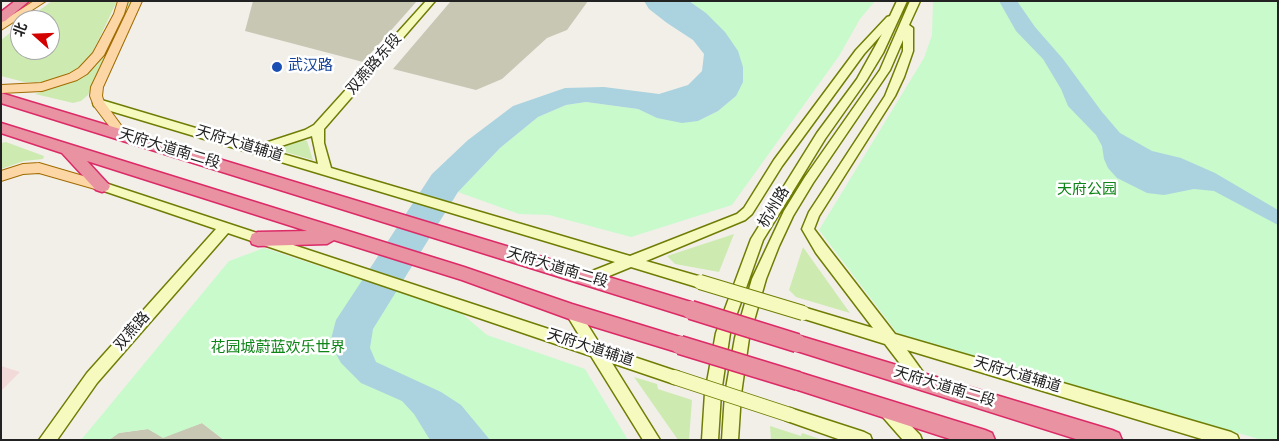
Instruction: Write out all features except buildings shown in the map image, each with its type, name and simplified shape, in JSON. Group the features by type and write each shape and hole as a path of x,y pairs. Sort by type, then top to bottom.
{"highway":[{"path":"1,5 7,1"},
{"path":"1,18 23,1"},
{"name":"天府大道南二段","path":"1,98 1112,440"},
{"name":"天府大道南二段","path":"1,128 464,274 572,312 985,440"},
{"path":"66,149 102,186"},
{"path":"258,239 340,236"}],"main road":[{"path":"1,27 34,1"},
{"path":"1,27 41,1"},
{"path":"1,89 42,87 73,77 83,71 98,55 119,14 123,1"},
{"path":"123,136 98,103 96,96 137,1"},
{"name":"双燕路东段","path":"255,150 309,133 318,128 431,1"},
{"name":"杭州路","path":"730,440 733,394 742,338 759,279 772,246 809,180 885,70 915,1"},
{"path":"587,278 742,217 748,211 778,163 860,52 900,5"},
{"name":"杭州路","path":"710,440 713,393 723,333 757,240 773,210 820,136 862,81 878,54 900,5"},
{"path":"908,20 908,51 890,96 812,215 808,229 811,236 923,382"},
{"name":"天府大道辅道","path":"98,103 1231,440"},
{"path":"318,128 318,142 326,171"},
{"path":"1,176 23,169 39,168 102,186 258,239"},
{"name":"双燕路","path":"47,440 92,378 224,228"},
{"name":"天府大道辅道","path":"258,239 864,440"},
{"path":"572,312 652,440"},
{"path":"882,407 914,440"}],"shaded area":[{"path":"253,1 417,1 363,62 245,31"},
{"path":"451,1 588,1 567,30 547,38 502,79 476,90 393,69"},
{"path":"1,366 20,372 1,391"},
{"path":"202,423 224,440 109,440 118,433 148,429 163,437"}],"green space":[{"path":"52,1 117,1 88,62 77,70 44,82 24,82 1,76 1,40 10,33 10,60 60,60 60,10 40,10"},
{"path":"127,1 131,1 88,95 81,101 73,103 35,94 83,77 98,64"},
{"path":"689,1 875,1 860,19 839,56 732,205 631,237 549,215 519,214 458,192 500,148 538,117 566,105 586,102 638,109 657,118 698,121 718,111 736,96 706,13"},
{"name":"天府公园","path":"933,1 1278,1 1278,440 1262,440 897,333 819,230 924,58 932,35"},
{"path":"301,139 307,141 313,160 272,148"},
{"path":"6,142 44,156 43,159 24,161 1,169 1,143"},
{"path":"734,234 719,272 675,264 667,256"},
{"path":"803,247 850,313 796,297 789,290"},
{"name":"花园城蔚蓝欢乐世界","path":"264,248 460,312 487,335 585,369 628,440 224,440 202,423 163,438 148,429 119,433 109,440 81,440 229,261"},
{"path":"634,377 657,384 658,389 692,400 689,440 678,440"},
{"path":"770,426 801,436 802,433 823,440 771,440"}],"water":[{"path":"644,1 689,1 706,13 725,32 738,51 743,67 743,82 736,96 718,111 698,121 682,123 657,118 638,109 586,102 566,105 538,117 500,148 458,192 373,329 370,348 376,362 441,392 461,405 490,440 430,440 414,414 402,401 361,383 341,363 330,343 336,320 432,174 468,140 513,106 565,88 604,87 659,94 688,85 702,71 704,54 693,40 649,9"},
{"path":"999,1 1017,1 1035,27 1063,59 1120,133 1152,151 1181,158 1215,173 1278,210 1278,225 1214,191 1194,189 1164,195 1147,193 1117,178 1108,168 1102,146 1096,135 1068,106 1061,89 1043,59 1016,31"}],"place":[{"name":"武汉路","path":"277,67"}]}
